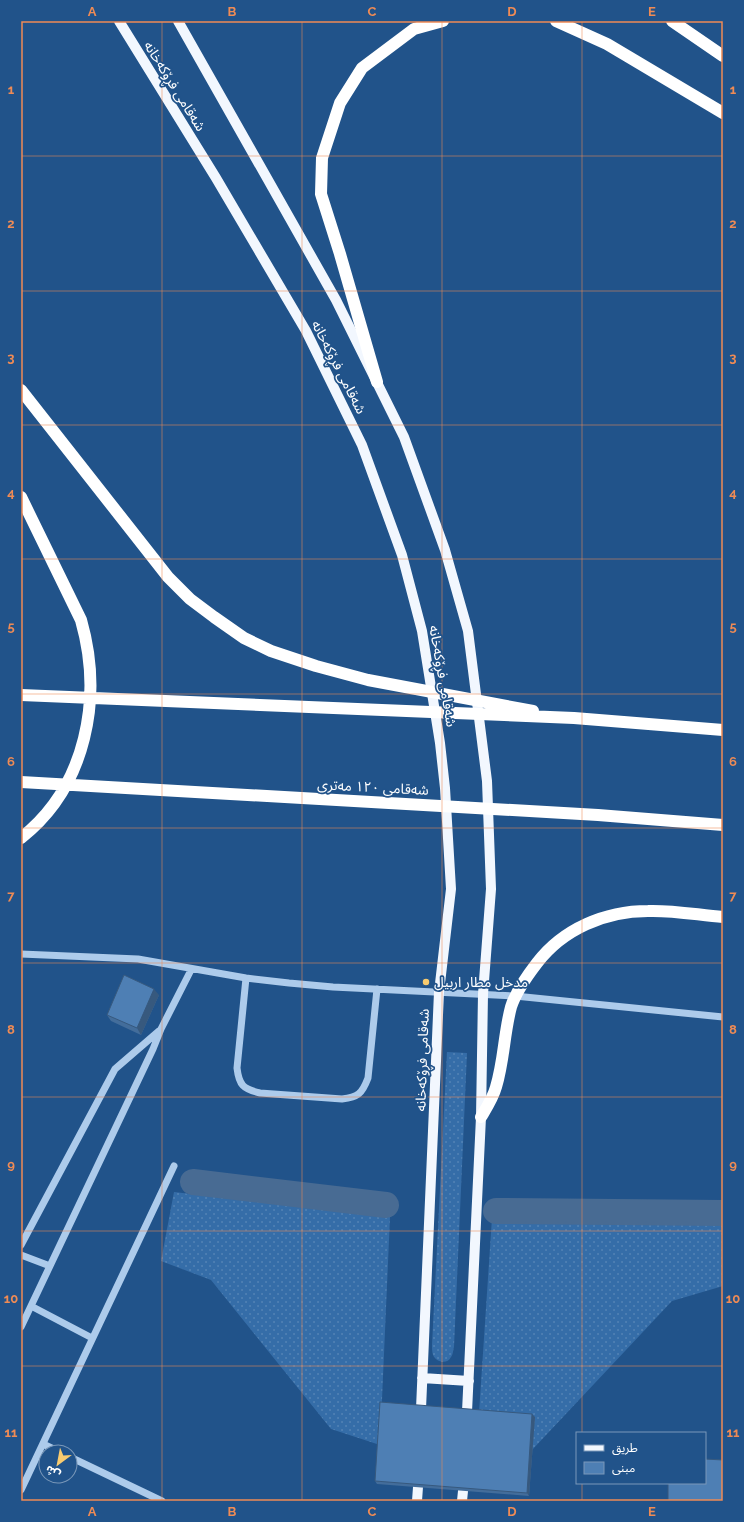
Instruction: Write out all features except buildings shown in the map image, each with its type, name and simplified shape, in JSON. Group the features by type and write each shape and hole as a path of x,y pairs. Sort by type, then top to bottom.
{"highway":[{"path":"377,382 321,194 322,158 340,103 362,68 414,30 443,21"},
{"path":"556,21 607,44 723,113"},
{"path":"672,21 723,56"},
{"path":"21,390 168,577 190,599 244,638 271,651 368,680 574,718"},
{"path":"21,497 81,620 90,657 89,717 83,744 70,776 59,796 45,815 24,835"},
{"path":"21,695 574,718 723,730"},
{"name":"شەقامی ١٢٠ مەتری","path":"21,782 590,814 723,825"},
{"path":"481,1117 491,1101 496,1089 508,1020 515,996 527,976 542,956 559,940 580,927 602,918 625,912 649,911 723,918"}],"main road":[{"name":"شەقامی فڕۆکەخانە","path":"119,21 216,178 306,331 362,445 402,555 422,631 440,743 445,788 451,889 439,992 421,1409"},
{"name":"شەقامی فڕۆکەخانە","path":"178,21 336,300 404,437 445,550 468,631 487,781 491,889 483,994 481,1117 467,1412"},
{"path":"422,1378 469,1382"},
{"path":"417,1501 418,1487"}],"street":[{"path":"21,954 138,959 191,970 246,978 333,987 515,996 723,1016"},
{"path":"21,1327 153,1049 161,1029 191,970"},
{"path":"246,978 237,1068 239,1081 247,1090 260,1093 342,1099 354,1097 364,1090 368,1078 377,989"},
{"path":"21,1245 115,1069 161,1029"},
{"path":"43,1444 174,1166"},
{"path":"21,1255 50,1266"},
{"path":"31,1306 92,1338"},
{"path":"21,1490 38,1454"},
{"path":"78,1461 162,1501"}],"shaded area":[{"path":"447,1052 467,1053 454,1347 452,1356 447,1361 442,1362 434,1357 432,1353 432,1345"},
{"path":"174,1192 390,1217 380,1445 331,1429 211,1280 161,1261"},
{"path":"492,1218 723,1219 723,1286 672,1301 532,1450 534,1417 479,1413"}],"waterway":[{"path":"193,1182 386,1205"},
{"path":"496,1211 723,1213"}],"place":[{"name":"مدخل مطار اربيل","path":"426,982"}]}
